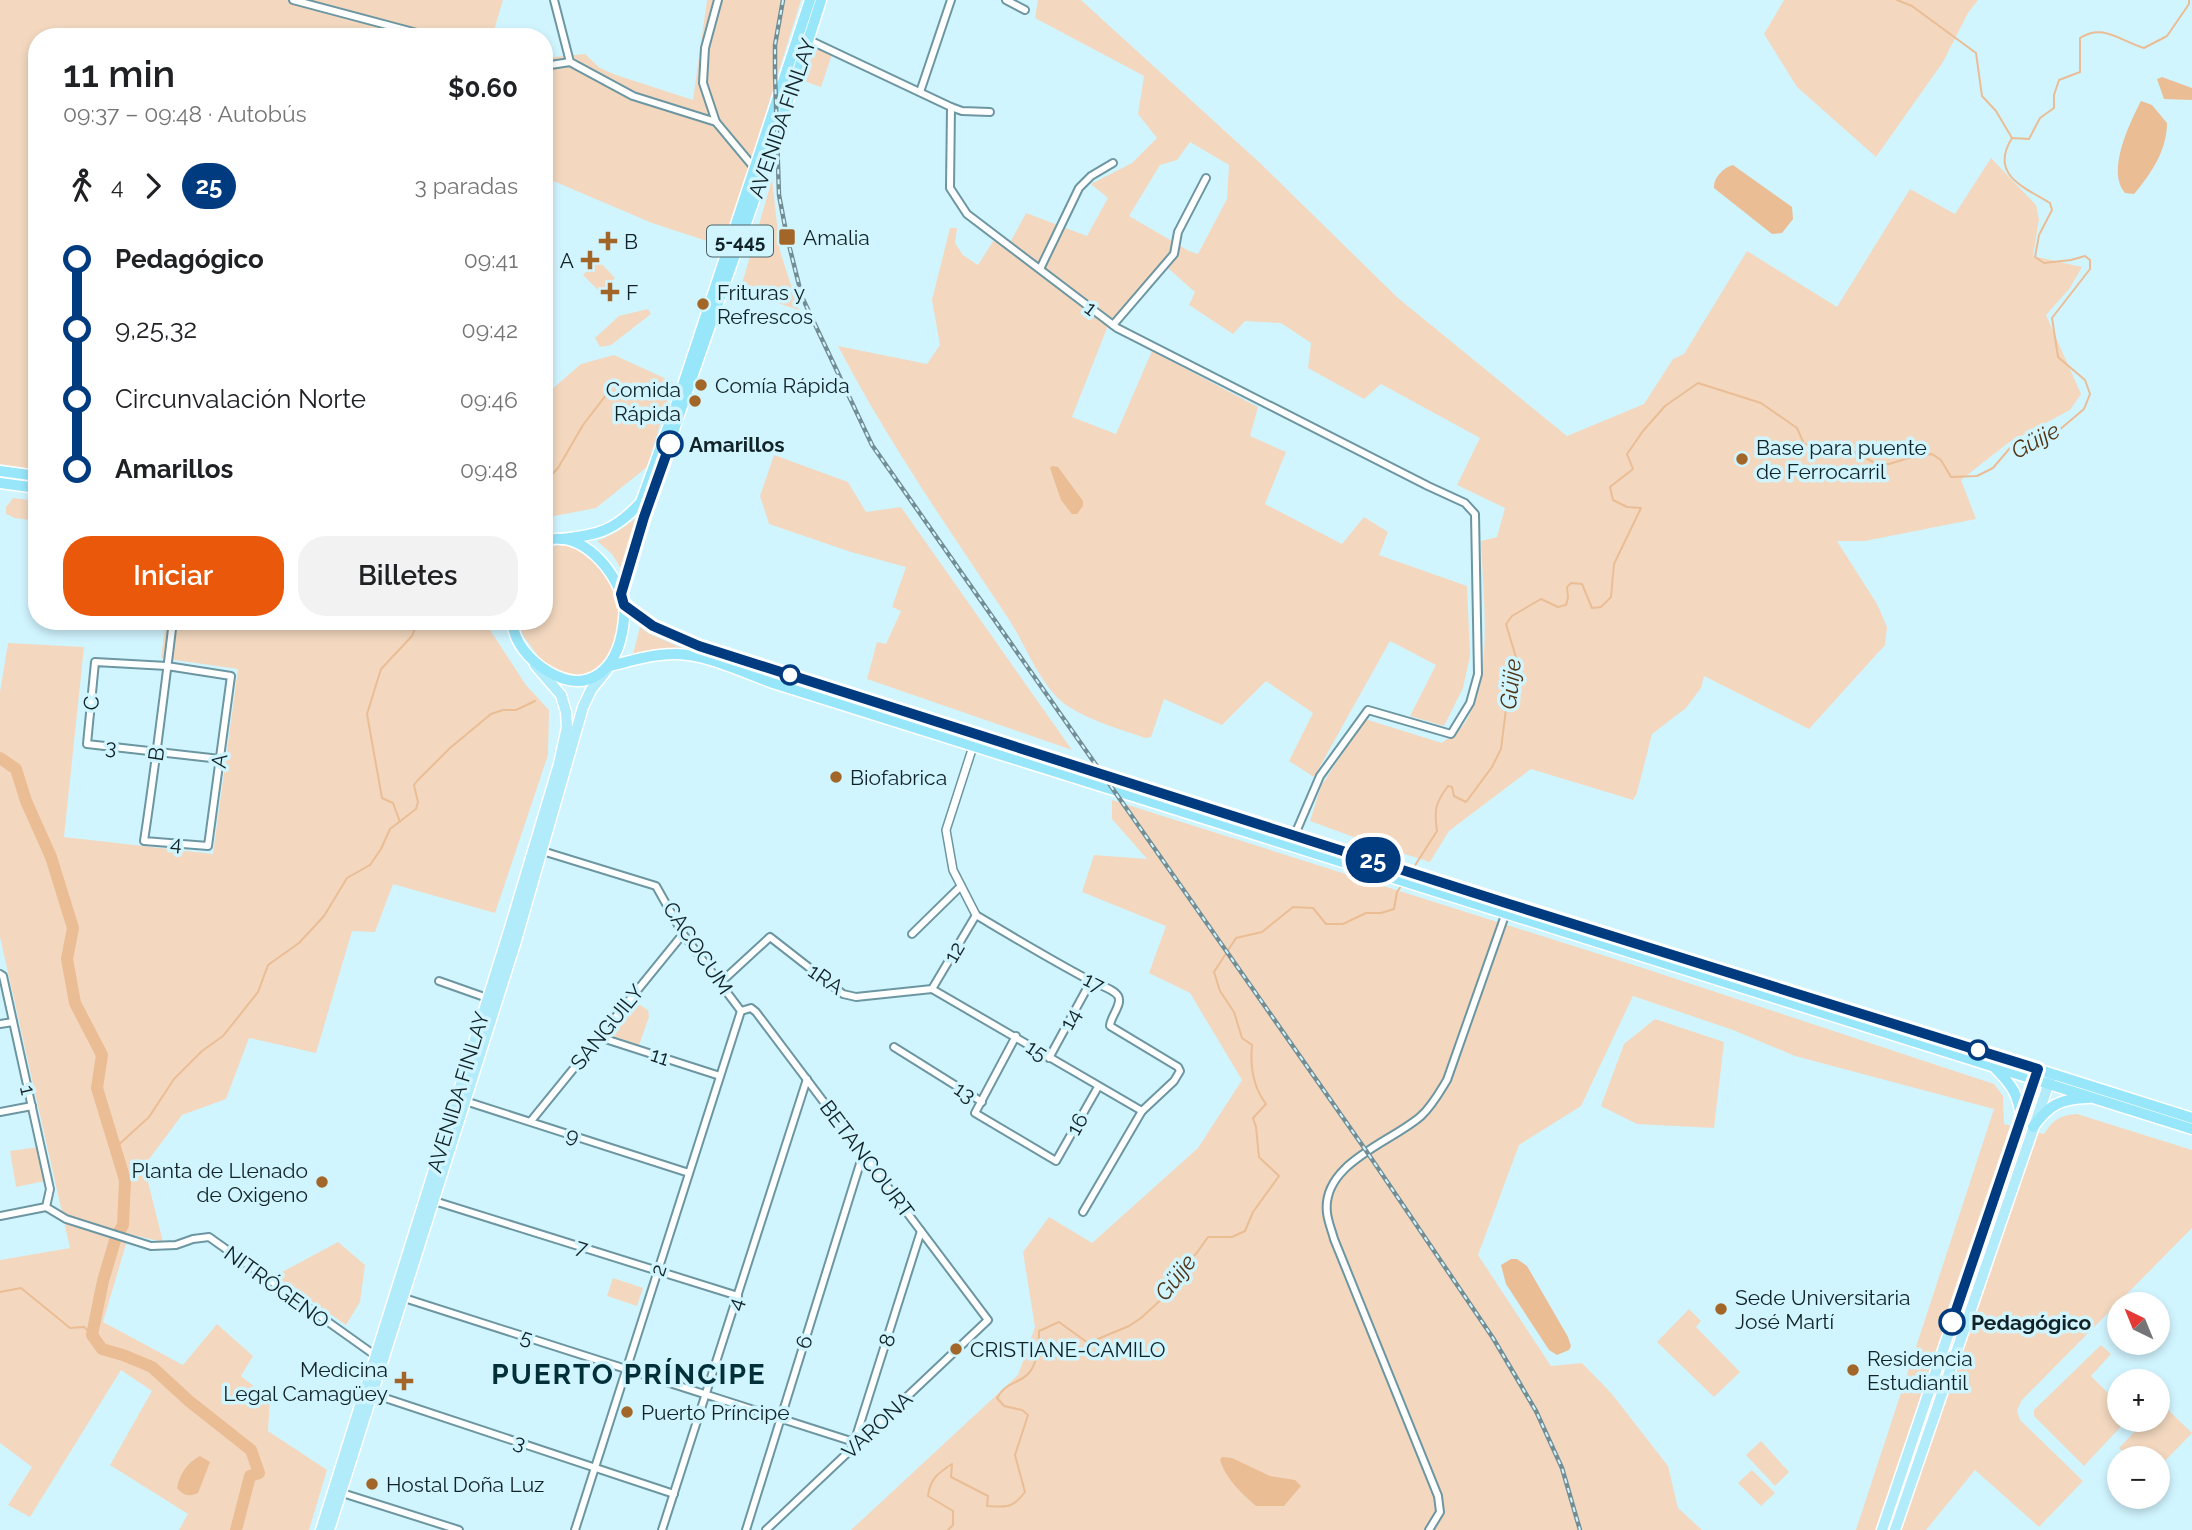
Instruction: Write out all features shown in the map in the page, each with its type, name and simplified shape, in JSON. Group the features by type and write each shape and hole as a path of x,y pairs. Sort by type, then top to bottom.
{"highway":[{"name":"AVENIDA FINLAY","path":"621,594 644,517 762,177 804,38 810,0"},
{"name":"AVENIDA FINLAY","path":"561,539 592,535 615,526 641,502 755,168 821,0"},
{"path":"28,475 3,472 2,483 28,487"},
{"name":"5-445","path":"553,540 561,539"},
{"path":"561,539 579,542 590,551 621,594 624,605 622,634 610,666"},
{"path":"624,605 653,626 699,646 1419,874 1507,909 1992,1066 2036,1074"},
{"path":"514,630 532,662 562,679 583,680 610,666 653,656 694,656 1415,885 1507,909 2036,1074 2093,1097 2192,1129"},
{"path":"1992,1066 2010,1083 2018,1098 2022,1121"},
{"path":"2050,1079 2192,1118"},
{"path":"2033,1127 2044,1112 2060,1101 2093,1097"}],"main road":[{"name":"AVENIDA FINLAY","path":"532,662 561,695 567,727 539,850"},
{"name":"AVENIDA FINLAY","path":"321,1530 337,1492 400,1297 583,707 591,690 610,666"},
{"path":"1882,1530 2036,1074"},
{"path":"1895,1530 2050,1079"},
{"name":"AVENIDA FINLAY","path":"330,1530 337,1492"}],"street":[{"path":"293,0 398,28"},
{"path":"554,0 570,62"},
{"path":"718,0 705,48 703,83 716,122 762,177"},
{"path":"920,92 951,0"},
{"path":"1006,0 1025,10"},
{"path":"804,38 951,107 962,111 990,112"},
{"path":"553,64 570,62 633,96 716,122"},
{"name":"1","path":"951,107 950,188 967,214 1113,325 1465,503 1475,514 1478,674 1470,704 1451,734 1368,710 1320,776 1294,835"},
{"path":"1040,269 1079,188 1091,176 1113,163"},
{"path":"1113,325 1174,254 1178,232 1206,178"},
{"name":"B","path":"144,841 172,630"},
{"name":"C","path":"87,744 96,662 167,666"},
{"name":"A","path":"167,666 231,676 208,846"},
{"path":"976,915 953,870 946,830 977,734"},
{"name":"3","path":"87,744 220,759"},
{"path":"1290,846 1294,835"},
{"name":"4","path":"144,841 208,846"},
{"name":"CACOCUM","path":"539,850 656,886 683,934 741,1011"},
{"path":"912,934 961,886"},
{"path":"1429,1530 1440,1512 1438,1496 1334,1239 1326,1213 1328,1199 1340,1172 1420,1116 1447,1080 1507,909"},
{"name":"17","path":"976,915 1118,996 1119,1003 1110,1019 1110,1026 1175,1064 1180,1071 1174,1081 1142,1111"},
{"name":"12","path":"932,989 976,915"},
{"name":"SANGUILY","path":"531,1121 683,934"},
{"name":"1RA","path":"720,983 770,937 843,994 856,997 932,989"},
{"name":"1","path":"0,974 3,976 50,1189 46,1208"},
{"path":"439,981 491,999"},
{"name":"14","path":"1049,1058 1091,981"},
{"name":"15","path":"932,989 1142,1111"},
{"name":"BETANCOURT","path":"741,1011 751,1008 756,1012 988,1320"},
{"name":"2","path":"575,1530 741,1011"},
{"path":"0,1024 13,1023"},
{"path":"982,1101 1016,1036"},
{"name":"11","path":"599,1037 720,1076"},
{"name":"13","path":"894,1047 982,1101 975,1113 1056,1161"},
{"name":"4","path":"662,1530 807,1079"},
{"name":"16","path":"1056,1161 1098,1087"},
{"name":"9","path":"461,1100 689,1173"},
{"path":"0,1112 32,1106"},
{"path":"1083,1212 1142,1111"},
{"name":"6","path":"746,1530 863,1154"},
{"name":"7","path":"430,1199 738,1296"},
{"path":"0,1216 46,1208"},
{"name":"NITRÓGENO","path":"46,1208 66,1219 151,1246 176,1245 209,1237 380,1359"},
{"name":"8","path":"855,1444 921,1231"},
{"name":"5","path":"400,1297 855,1444"},
{"name":"VARONA","path":"766,1530 988,1320"},
{"name":"3","path":"369,1392 674,1494"},
{"path":"337,1492 459,1530"}],"shaded area":[{"path":"0,0 503,0 495,28 28,28 28,469 0,464"},
{"path":"707,0 801,0 750,163 755,168 728,245 719,245 652,223 553,181 553,57 585,54 600,68 616,75 693,100"},
{"path":"1038,0 1081,0 1260,163 1398,298 1567,436 1644,404 1673,359 1684,354 1747,251 1837,307 1910,189 1955,214 1991,158 2036,205 2039,219 2033,256 2082,267 2070,288 2046,315 2081,394 2070,410 2008,443 1961,480 1976,519 1865,541 1837,541 1877,604 1887,627 1885,645 1809,729 1704,676 1701,688 1686,708 1652,734 1633,800 1531,769 1449,831 1430,862 1370,843 1310,821 1321,786 1365,719 1442,743 1464,724 1475,702 1484,657 1485,634 1481,541 1497,537 1505,508 1457,485 1480,438 1381,384 1364,399 1308,368 1311,343 1281,323 1245,321 1233,334 1189,305 1195,292 1163,264 1109,323 1072,417 1116,434 1152,351 1258,407 1250,436 1286,452 1265,504 1342,544 1364,517 1388,532 1379,555 1467,586 1470,656 1463,688 1444,726 1410,716 1436,665 1390,641 1314,777 1289,761 1313,713 1266,681 1222,725 1164,699 1151,737 1145,738 1084,716 1057,697 1041,677 1010,621 942,520 857,382 838,346 927,364 940,345 932,300 950,228 957,228 955,243 963,255 978,265 995,238 1007,248 1026,213 1087,236 1108,198 1091,184 1132,163 1157,138 1138,114 1144,76 1035,18","holes":["1190,142 1229,165 1227,199 1198,254 1129,216 1160,165 1177,160"]},
{"path":"1784,0 1978,0 1968,13 1943,62 1876,157 1797,87 1764,34"},
{"path":"815,47 832,54 821,87 804,81"},
{"path":"2162,77 2192,88 2192,100 2164,99 2157,79"},
{"path":"2141,101 2152,105 2167,123 2166,133 2157,161 2146,178 2134,194 2125,193 2118,173 2121,148"},
{"path":"1733,165 1792,207 1793,219 1782,233 1772,234 1714,188 1715,180 1726,168"},
{"path":"772,179 780,251 799,310 740,291"},
{"path":"598,260 615,278 600,292 583,275"},
{"path":"648,309 651,314 611,345 600,347 595,338 619,316"},
{"path":"614,355 673,382 647,467 596,508 553,516 553,388 581,364"},
{"path":"774,455 848,482 866,512 901,507 1072,750 867,679 877,642 886,644 901,611 892,607 906,567 851,552 769,524 760,496"},
{"path":"1058,467 1083,501 1077,514 1072,514 1061,500 1050,468"},
{"path":"13,498 28,500 28,520 6,514 6,507"},
{"path":"650,503 626,577 612,554 597,541 626,526"},
{"path":"568,544 598,563 611,580 624,613 611,665 587,676 573,678 545,665 521,630 553,630 554,546"},
{"path":"640,627 648,633 684,649 633,654"},
{"path":"165,630 490,630 526,685 549,710 548,755 495,913 393,884 375,932 352,931 316,1053 249,1038 226,1099 182,1115 144,1166 163,1242 129,1234 103,1322 183,1365 217,1324 253,1356 241,1376 270,1399 268,1431 327,1470 309,1530 179,1530 188,1514 110,1465 152,1391 121,1370 30,1517 8,1505 32,1467 0,1443 0,1260 70,1248 0,937 0,692 8,643 84,647 64,837 213,854 238,669 161,658"},
{"path":"1112,800 1643,968 1994,1084 2003,1096 2004,1124 2044,1134 2058,1119 2077,1114 2192,1150 2192,1228 2129,1292 2107,1292 2107,1314 2022,1400 2017,1410 2020,1420 2083,1481 2039,1527 1975,1470 1926,1530 1856,1530 1994,1109 1795,1056 1733,1030 1633,996 1581,1106 1519,1145 1478,1255 1551,1366 1582,1363 1612,1394 1668,1466 1678,1508 1702,1530 851,1530 1018,1375 1035,1327 1023,1252 1049,1217 1092,1243 1198,1148 1242,1080 1190,993 1149,973 1166,926 1082,892 1094,855 1147,859 1112,819"},
{"path":"634,1001 648,1010 649,1017 639,1045 606,1034"},
{"path":"1655,1019 1724,1042 1714,1128 1637,1124 1601,1106 1624,1044"},
{"path":"39,1147 45,1181 16,1187 10,1151"},
{"path":"338,1242 365,1265 360,1302 346,1325 278,1278 282,1272"},
{"path":"1511,1259 1517,1259 1527,1266 1568,1337 1571,1346 1569,1350 1557,1355 1549,1350 1506,1284 1501,1265"},
{"path":"613,1278 643,1288 637,1306 607,1296"},
{"path":"1689,1309 1701,1321 1696,1327 1740,1372 1714,1397 1657,1342"},
{"path":"2101,1345 2107,1350 2107,1355 2110,1355 2091,1376 2107,1392 2107,1432 2116,1432 2084,1466 2034,1416 2034,1410"},
{"path":"2170,1412 2192,1433 2170,1456 2170,1446 2121,1446 2134,1432 2170,1432"},
{"path":"1761,1441 1789,1472 1775,1486 1746,1455"},
{"path":"200,1456 210,1462 198,1493 184,1494 177,1488 180,1478 188,1465"},
{"path":"1222,1457 1232,1458 1270,1476 1295,1480 1301,1486 1284,1506 1256,1506 1230,1479 1220,1460"},
{"path":"1752,1470 1775,1493 1761,1506 1738,1483"}],"waterway":[{"path":"1897,0 1912,6 1976,53 1982,96 1996,111 2012,138"},
{"name":"Güije","path":"1414,867 1437,831 1436,807 1448,786 1452,787 1454,796 1466,802 1492,767 1501,749 1508,693 1517,661 1506,624 1512,616 1541,599 1558,607 1566,605 1567,587 1571,583 1582,584 1592,608 1601,607 1611,597 1614,564 1641,508 1627,507 1613,500 1610,487 1633,469 1627,454 1643,431 1665,406 1698,383 1761,403 1797,428 1804,444 1845,447 1875,463 1889,464 1932,454 1941,460 1951,477 1977,476 1993,468 2010,448 2058,431 2084,409 2090,394 2085,380 2058,357 2052,318 2090,269 2090,260 2085,256 2044,263 2035,257 2039,235 2052,210 2050,203 2020,185 2007,171 2006,151 2012,138 2029,139 2040,118 2054,108 2054,95 2059,80 2080,72 2080,38 2096,32 2104,33 2144,48 2167,36 2189,0"},
{"path":"553,473 583,425 610,390"},
{"path":"400,822 393,803 382,798 367,714 381,669 414,630"},
{"path":"115,1148 149,1117 174,1079 202,1051 223,1036 258,992 268,965 299,943 324,916 347,878 370,865 390,829 416,809 418,802 414,785 417,781 450,748 491,714 516,710 535,701"},
{"path":"0,758 16,769 26,801 51,857 73,928 67,959 75,1003 102,1055 97,1088 125,1180 123,1225 116,1237 103,1281 92,1335 102,1349 152,1367 189,1401 251,1450 259,1473 250,1476 236,1530"},
{"name":"Güije","path":"948,1530 953,1525 953,1511 928,1496 936,1477 952,1464 951,1477 988,1496 987,1506 1009,1506 1025,1492 1015,1455 1028,1415 1022,1410 1004,1406 997,1398 1008,1386 1031,1370 1037,1354 1039,1331 1059,1322 1088,1343 1129,1326 1165,1296 1177,1278 1180,1267 1196,1254 1208,1237 1232,1237 1245,1231 1253,1212 1279,1176 1259,1157 1253,1118 1266,1104 1253,1076 1252,1045 1242,1038 1234,1012 1220,991 1214,972 1236,938 1262,932 1293,907 1313,908 1326,924 1343,924 1366,913 1381,913 1394,909 1401,886"},
{"path":"0,1292 21,1288 70,1328 84,1327 92,1335"}],"railway":[{"path":"783,0 775,45 775,74 779,195 787,237 802,297 872,445 1367,1152 1493,1338 1536,1411 1562,1468 1580,1530"}],"bus line":[{"name":"25","path":"670,444 621,594 624,605 653,626 699,646 2038,1069 1952,1322"}],"place":[{"name":"Amalia","path":"787,237"},
{"name":"B","path":"608,241"},
{"name":"A","path":"590,260"},
{"name":"F","path":"610,292"},
{"name":"Frituras y Refrescos","path":"703,304"},
{"name":"Comía Rápida","path":"701,385"},
{"name":"Comida Rápida","path":"695,401"},
{"name":"Amarillos","path":"670,444"},
{"name":"Base para puente de Ferrocarril","path":"1742,459"},
{"name":"Biofabrica","path":"836,777"},
{"name":"Planta de Llenado de Oxigeno","path":"322,1182"},
{"name":"Sede Universitaria José Martí","path":"1721,1309"},
{"name":"Pedagógico","path":"1952,1322"},
{"name":"CRISTIANE-CAMILO","path":"956,1349"},
{"name":"Residencia Estudiantil","path":"1853,1370"},
{"name":"Medicina Legal Camagüey","path":"404,1381"},
{"name":"Puerto Príncipe","path":"627,1412"},
{"name":"Hostal Doña Luz","path":"372,1484"}],"district":[{"name":"PUERTO PRÍNCIPE","path":"629,1374"}]}
